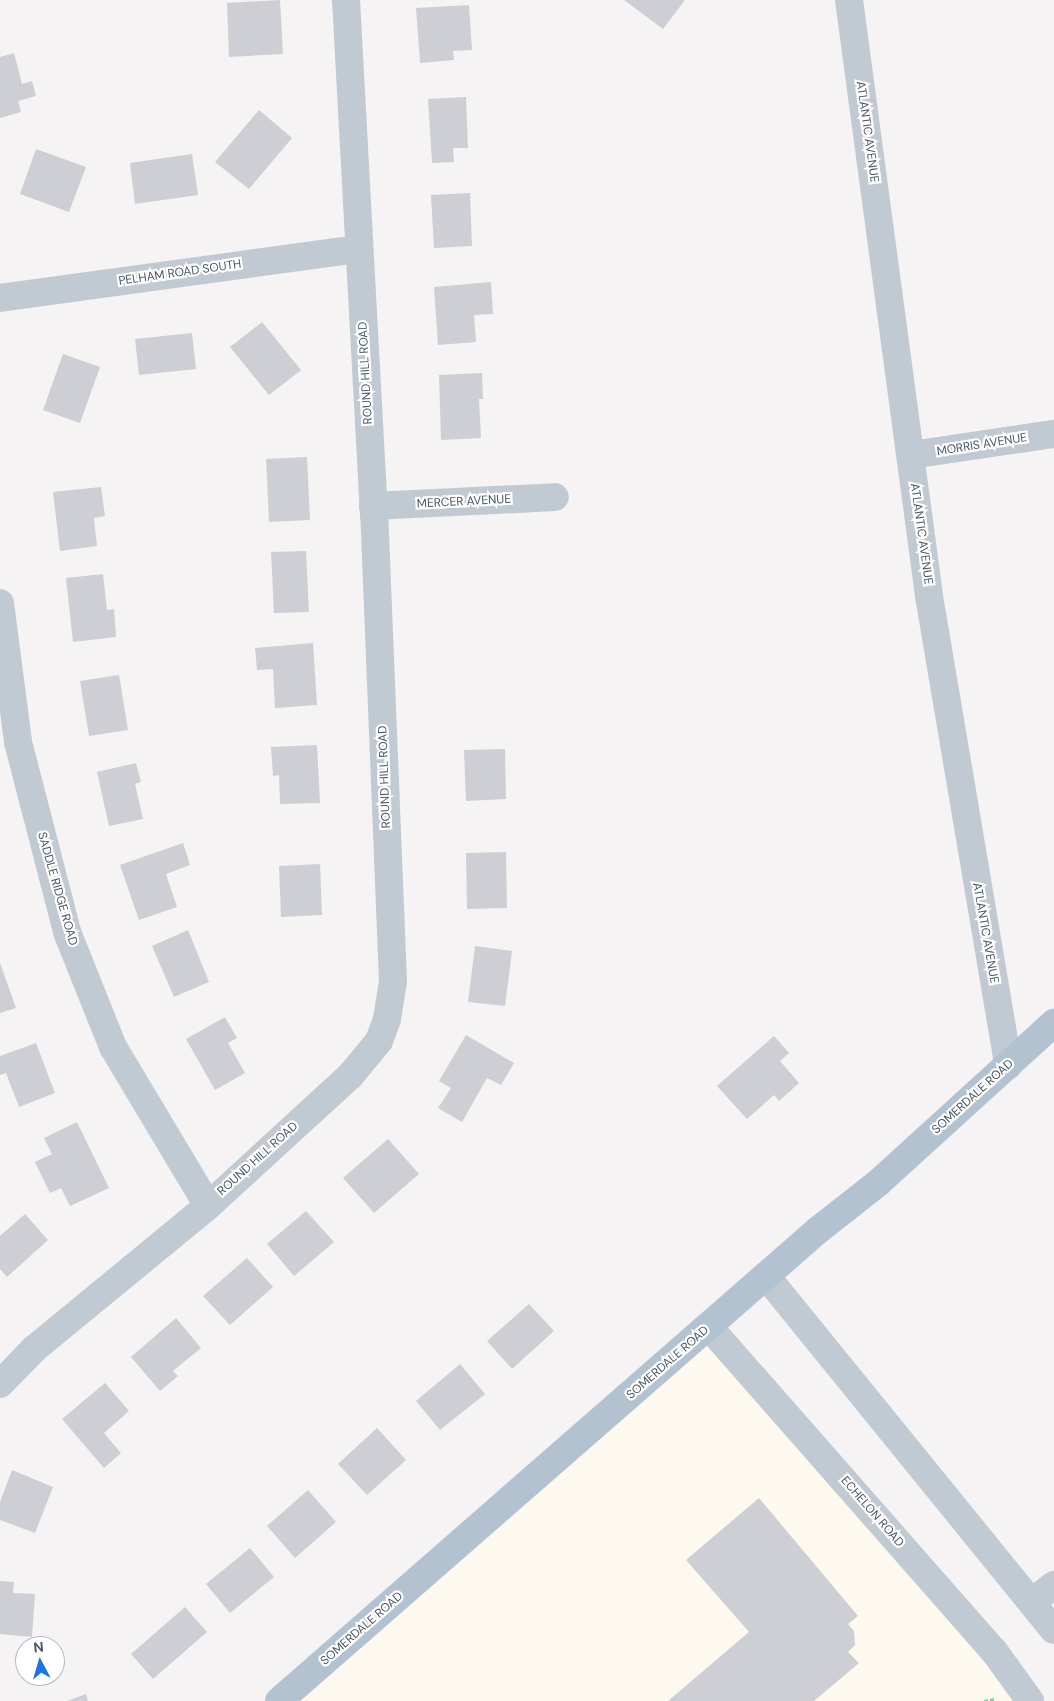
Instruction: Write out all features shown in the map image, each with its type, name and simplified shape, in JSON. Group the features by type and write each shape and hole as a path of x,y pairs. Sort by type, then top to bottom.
{"main road":[{"name":"SOMERDALE ROAD","path":"279,1701 766,1276 878,1182 1054,1023"}],"street":[{"name":"ROUND HILL ROAD","path":"0,1384 34,1349 208,1206 350,1076 379,1041 387,1019 393,981 373,506 346,0"},
{"name":"ATLANTIC AVENUE","path":"849,0 929,596 1008,1065"},
{"name":"PELHAM ROAD SOUTH","path":"0,298 359,249"},
{"name":"MORRIS AVENUE","path":"910,456 1054,434"},
{"name":"MERCER AVENUE","path":"373,506 555,498"},
{"name":"SADDLE RIDGE ROAD","path":"0,603 18,742 67,932 113,1047 208,1206"},
{"path":"766,1276 1054,1630"},
{"name":"ECHELON ROAD","path":"709,1327 994,1651 1030,1701"},
{"path":"1032,1602 1054,1585"}],"path":[{"path":"984,1701 999,1701"}],"shaded area":[{"path":"709,1327 1030,1701 279,1701"}],"building":[{"path":"280,0 283,54 229,57 227,3"},
{"path":"624,0 685,0 663,29"},
{"path":"469,5 472,50 453,51 454,60 420,63 416,8"},
{"path":"14,53 22,84 32,81 36,96 18,101 21,112 0,118 0,57"},
{"path":"466,97 468,148 453,148 454,162 432,163 428,99"},
{"path":"259,110 292,138 249,189 215,162"},
{"path":"36,149 86,167 69,212 20,194"},
{"path":"192,154 198,195 135,204 130,163"},
{"path":"470,193 472,246 434,248 431,195"},
{"path":"491,282 493,314 474,315 476,342 438,345 434,287"},
{"path":"262,322 301,370 269,395 230,347"},
{"path":"192,333 196,369 139,375 135,339"},
{"path":"63,354 100,367 80,423 43,410"},
{"path":"482,373 483,399 479,399 481,438 441,440 439,375"},
{"path":"307,457 310,520 269,522 266,459"},
{"path":"101,487 105,516 94,518 97,546 60,551 53,492"},
{"path":"306,551 309,612 274,613 271,552"},
{"path":"103,574 107,610 114,609 116,637 73,642 66,578"},
{"path":"313,643 317,705 275,708 273,669 257,670 255,648"},
{"path":"119,675 128,730 89,736 80,681"},
{"path":"317,745 320,803 280,804 279,775 273,776 271,747"},
{"path":"505,749 506,799 466,801 464,750"},
{"path":"136,763 141,782 135,784 143,819 109,826 97,772"},
{"path":"183,843 190,865 166,874 177,907 139,920 120,865"},
{"path":"506,852 507,908 467,909 466,853"},
{"path":"320,864 322,915 281,917 279,866"},
{"path":"188,930 209,982 174,997 152,946"},
{"path":"475,946 512,951 505,1006 468,1002"},
{"path":"0,963 16,1008 0,1013"},
{"path":"225,1017 237,1038 228,1043 245,1073 215,1090 186,1039"},
{"path":"466,1035 514,1063 501,1085 487,1078 462,1122 438,1108 451,1088 439,1081"},
{"path":"774,1036 789,1053 780,1061 799,1083 779,1101 774,1095 747,1119 717,1086"},
{"path":"36,1043 55,1093 19,1107 6,1073 0,1075 0,1056"},
{"path":"77,1122 109,1188 70,1206 61,1188 50,1193 35,1162 52,1154 44,1138"},
{"path":"388,1139 419,1174 374,1213 343,1178"},
{"path":"306,1211 334,1242 294,1276 267,1244"},
{"path":"25,1214 48,1240 7,1277 0,1269 0,1236"},
{"path":"247,1258 273,1287 230,1325 203,1296"},
{"path":"529,1304 554,1331 512,1369 487,1341"},
{"path":"176,1318 201,1348 173,1371 178,1376 160,1391 131,1357"},
{"path":"460,1364 485,1394 440,1430 416,1401"},
{"path":"105,1383 129,1411 104,1433 121,1453 104,1468 62,1419"},
{"path":"377,1428 406,1460 367,1495 338,1464"},
{"path":"12,1470 53,1487 35,1533 0,1520 0,1502"},
{"path":"308,1490 336,1522 295,1558 267,1526"},
{"path":"759,1498 858,1616 848,1624 854,1631 855,1645 848,1652 859,1663 814,1701 668,1701 749,1632 686,1560"},
{"path":"250,1548 274,1577 230,1613 206,1584"},
{"path":"0,1581 14,1582 13,1593 35,1594 32,1636 0,1634"},
{"path":"185,1607 207,1632 153,1679 131,1654"},
{"path":"86,1694 88,1701 67,1701"}]}
